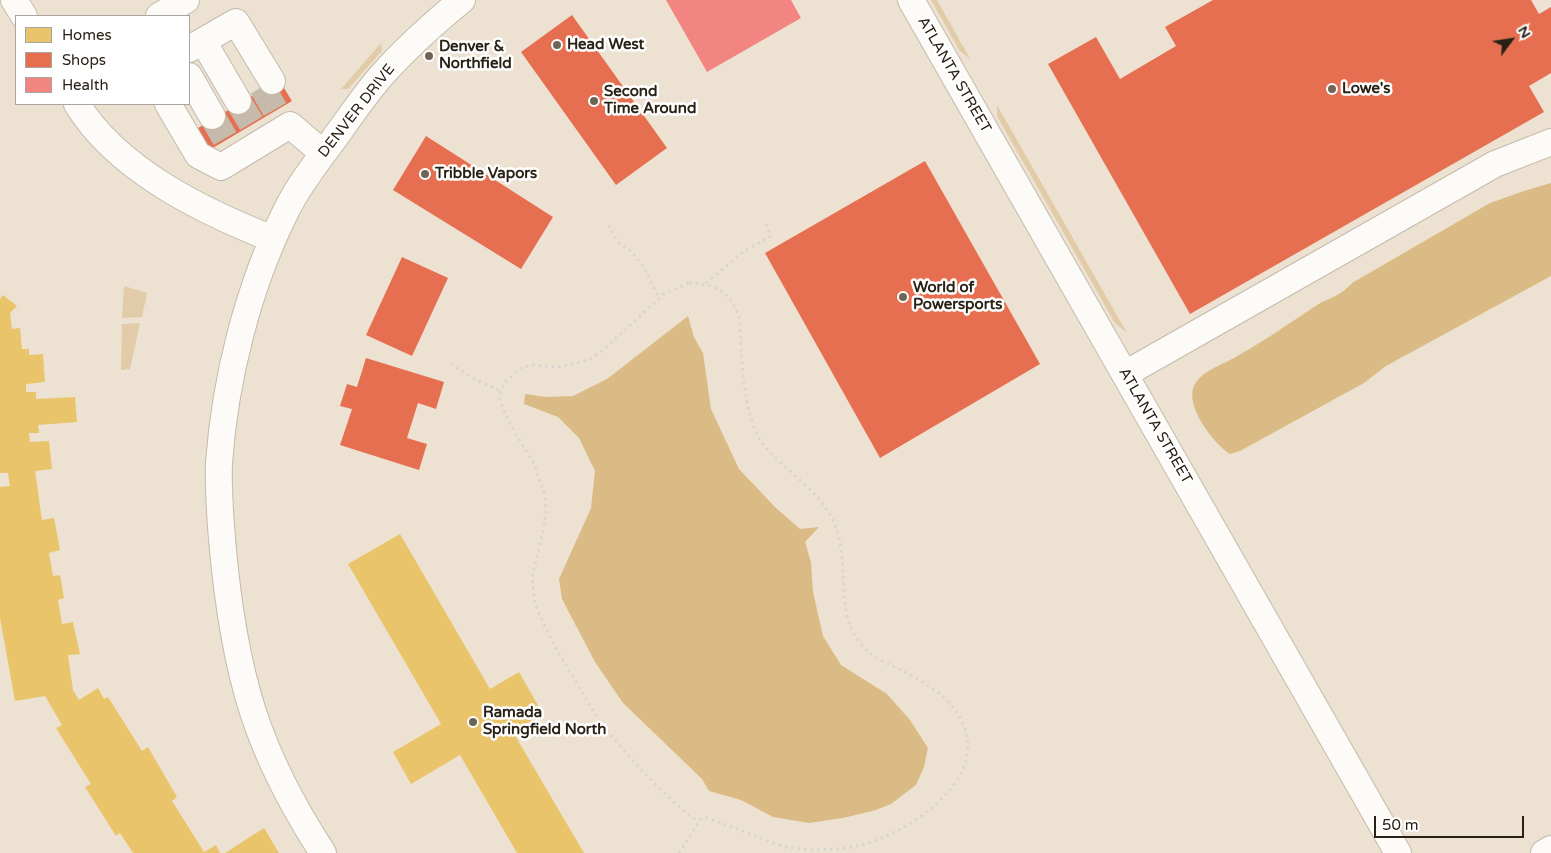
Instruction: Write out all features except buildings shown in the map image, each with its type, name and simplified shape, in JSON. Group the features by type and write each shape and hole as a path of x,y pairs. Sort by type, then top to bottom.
{"street":[{"path":"14,0 23,15"},
{"path":"32,0 39,15"},
{"path":"161,15 186,0"},
{"name":"DENVER DRIVE","path":"323,853 285,786 253,713 237,655 226,592 221,522 219,465 224,418 237,348 263,264 286,209 323,153 384,74 417,38 462,0"},
{"name":"ATLANTA STREET","path":"910,0 1398,853"},
{"path":"212,111 193,47 231,25 267,84"},
{"path":"190,78 212,111"},
{"path":"169,105 198,155 221,167 238,146 285,118 323,153"},
{"path":"86,108 131,163 156,182 230,221 274,239"},
{"path":"1125,374 1495,164 1551,142"},
{"path":"1544,853 1551,849"}],"path":[{"path":"706,284 743,252 772,236 765,222"},
{"path":"609,225 617,241 632,252 643,266 659,298"},
{"path":"689,282 706,284 716,288 731,299 739,316 749,410 762,442 769,452 822,501 833,521 841,544 847,615 859,642 879,660 921,681 946,700 957,713 965,728 969,751 960,778 947,794 917,818 889,835 856,846 814,849 789,848 707,818 696,820 679,807 644,773 608,733 586,700 544,627 535,605 532,577 543,532 546,512 545,496 534,464 510,424 502,406 500,399 501,390 505,382 521,368 531,365 558,367 590,359 602,351 659,298 676,287 689,282"},
{"path":"451,364 476,380 501,390"},
{"path":"680,853 700,819"}],"shaded area":[{"path":"931,0 937,0 970,59 960,51"},
{"path":"381,43 382,51 348,89 341,89"},
{"path":"997,105 1127,333 1115,323 997,116"},
{"path":"1551,183 1551,276 1386,366 1364,383 1240,451 1230,454 1215,441 1195,410 1193,399 1193,389 1197,381 1206,373 1259,343 1317,305 1341,292 1352,283 1490,203"},
{"path":"124,286 147,293 142,317 122,318"},
{"path":"688,316 694,337 703,353 711,409 739,469 775,507 800,529 819,527 805,542 811,562 813,592 823,636 841,665 887,694 910,720 928,748 924,767 916,785 891,804 876,810 843,818 809,823 773,817 741,800 709,791 702,779 623,703 595,662 562,599 559,579 591,508 595,471 579,438 558,417 524,404 525,394 546,397 573,396 607,379"},
{"path":"140,323 130,369 121,370 122,324"}],"tunnel":[{"path":"262,87 277,113"},
{"path":"238,101 253,126"},
{"path":"212,116 227,142"}],"place":[{"name":"Head West","path":"557,45"},
{"name":"Denver & Northfield","path":"429,56"},
{"name":"Lowe's","path":"1332,89"},
{"name":"Second Time Around","path":"594,101"},
{"name":"Tribble Vapors","path":"425,174"},
{"name":"World of Powersports","path":"903,297"},
{"name":"Ramada Springfield North","path":"473,722"}]}
